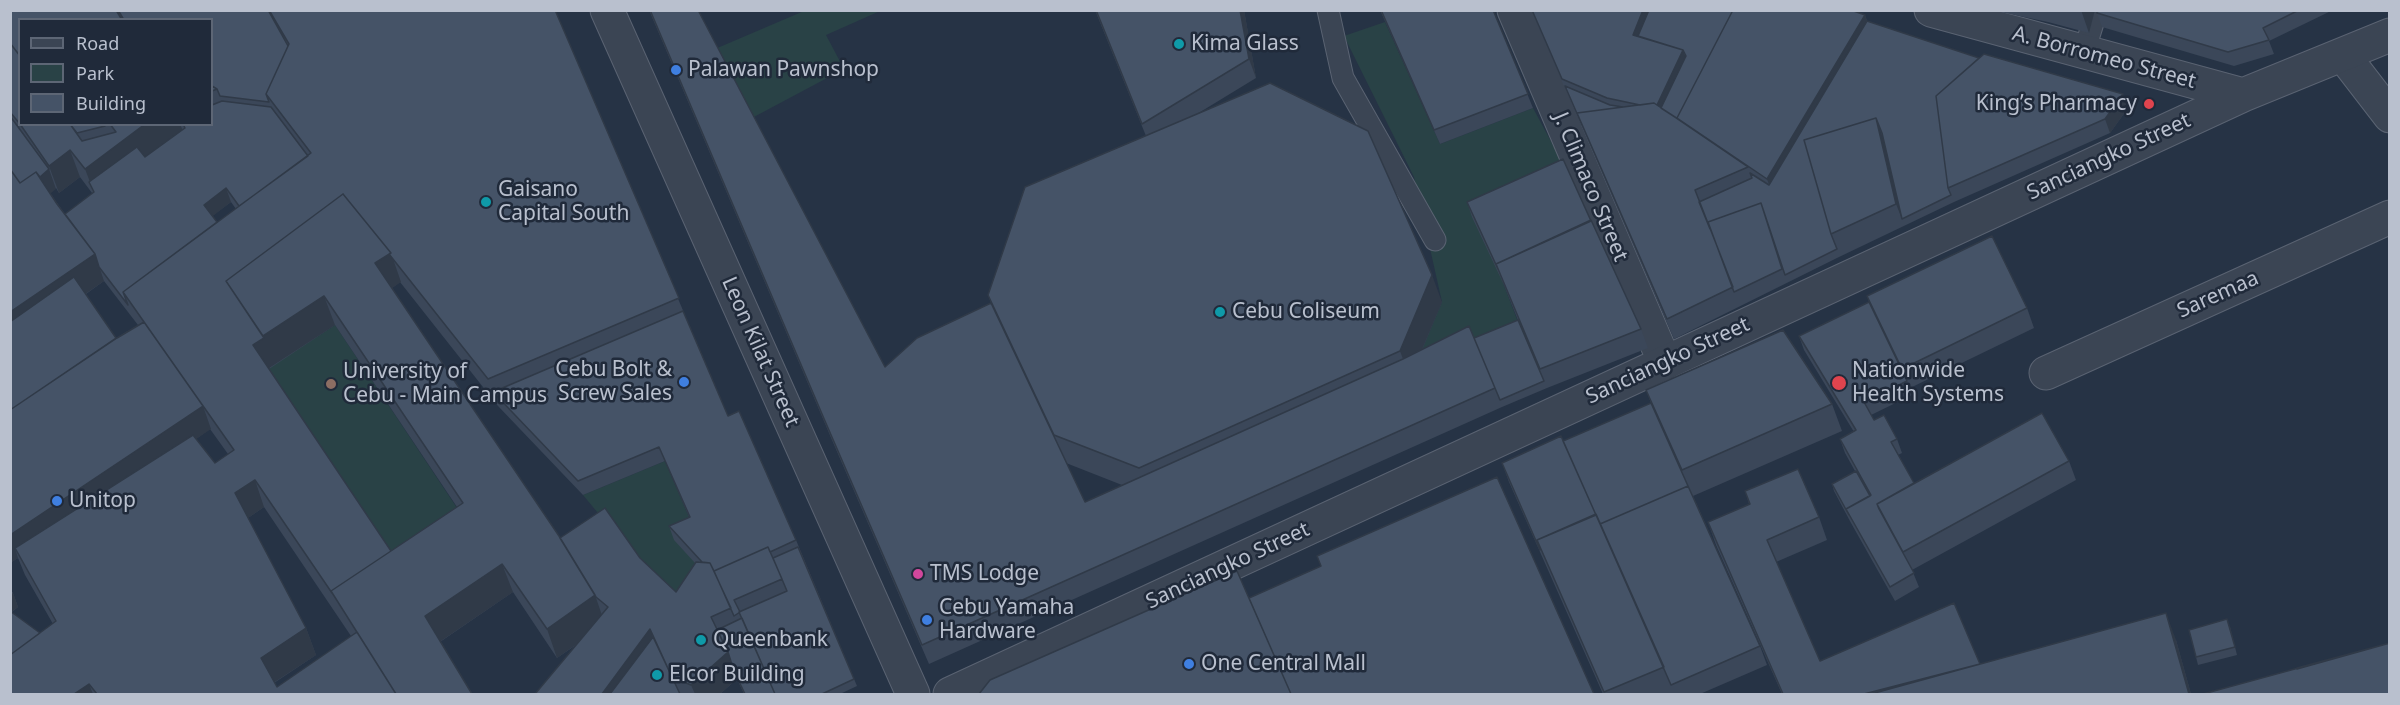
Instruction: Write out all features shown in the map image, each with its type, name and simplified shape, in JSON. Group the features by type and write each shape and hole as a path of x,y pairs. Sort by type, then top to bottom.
{"street":[{"name":"Leon Kilat Street","path":"607,10 913,694"},
{"name":"J. Climaco Street","path":"1514,10 1665,363"},
{"name":"A. Borromeo Street","path":"1931,10 2243,96"},
{"name":"Sanciangko Street","path":"950,694 2243,96 2390,35"},
{"path":"2343,55 2390,116"},
{"name":"Saremaa","path":"2046,373 2390,217"}],"lane":[{"path":"1328,10 1342,78 1435,240"},
{"path":"2084,52 2097,10"}],"green space":[{"path":"804,11 880,11 826,35 844,69 752,118 715,49"},
{"path":"1385,22 1440,144 1533,108 1568,173 1503,283 1520,327 1410,378 1442,302 1414,177 1344,36"},
{"path":"335,325 473,532 402,580 263,372"},
{"path":"665,461 720,590 685,618 583,495"}],"building":[{"path":"10,10 116,10 121,18 18,18 18,53 10,43"},
{"path":"118,10 268,10 288,46 266,94 269,102 220,96 213,87 213,18 123,18"},
{"path":"269,10 555,10 679,298 488,379 343,194 226,281 264,338 253,345 391,551 331,591 332,593 255,480 235,493 306,628 261,658 277,687 357,632 396,694 97,694 89,684 74,694 10,694 10,655 56,621 15,548 193,435 215,463 234,450 123,292 311,153 266,94 289,44"},
{"path":"650,10 698,10 885,367 917,338 991,303 1085,502 1403,359 1469,326 1495,388 922,645"},
{"name":"Kima Glass","path":"1096,10 1240,10 1249,59 1142,124"},
{"path":"1381,10 1493,10 1528,94 1434,130"},
{"path":"1532,10 1643,10 1633,35 1683,50 1657,105 1654,103 1640,105 1607,98 1562,79"},
{"path":"1649,10 1733,10 1678,119 1661,108 1686,56 1683,50 1638,36"},
{"path":"1733,10 1851,10 1865,15 1767,179 1677,118"},
{"path":"2097,10 2299,10 2263,28 2269,40 2228,52 2097,13"},
{"path":"1867,21 1979,58 1936,96 1948,188 1951,195 1902,219 1882,133 1876,118 1804,140 1837,249 1785,275 1761,203 1708,222 1710,229 1699,202 1752,178 1750,173 1769,185"},
{"path":"10,43 18,53 18,122 10,112"},
{"path":"1984,54 2123,94 2105,119 1948,188 1936,96"},
{"name":"Cebu Coliseum","path":"1270,83 1368,131 1432,275 1400,351 1139,468 1054,435 988,295 1025,187"},
{"path":"1565,86 1610,105 1623,107 1577,113 1582,125"},
{"path":"222,101 271,107 308,156 239,206 226,188 204,205 217,222 123,292 128,305 99,267 95,254 65,214 94,192 89,182 137,147 145,157 185,128 184,126 213,126 213,105"},
{"path":"1654,103 1748,167 1695,190 1733,287 1667,319 1577,113"},
{"path":"10,116 49,169 40,177 36,172 20,183 10,169"},
{"path":"1876,118 1896,204 1831,234 1804,140"},
{"path":"21,126 71,126 82,141 116,132 112,126 142,126 85,169 70,150 49,166"},
{"path":"72,126 105,126 77,133"},
{"path":"1563,159 1591,221 1496,264 1498,269 1467,202"},
{"path":"10,169 20,183 36,172 95,254 10,312"},
{"path":"343,194 391,253 375,263 559,536 595,595 547,629 502,564 425,616 472,694 396,694 331,591 463,503 324,296 263,336 226,281"},
{"path":"1761,203 1782,269 1734,292 1708,222"},
{"path":"1591,220 1641,329 1540,369 1496,264"},
{"path":"1992,236 2027,308 1902,369 1867,296"},
{"path":"74,277 116,338 10,410 10,322"},
{"path":"1869,302 1907,381 1864,402 1874,420 1884,415 1897,439 1891,442 1914,483 1877,504 1914,573 1890,587 1846,509 1871,495 1840,439 1856,430 1799,336"},
{"path":"683,311 728,416 739,411 796,540 770,552 768,547 714,571 710,563 702,562 669,526 690,517 659,447 578,481 493,392"},
{"path":"1518,320 1544,381 1500,400 1474,338"},
{"name":"Unitop","path":"144,322 203,406 10,535 10,410"},
{"path":"1783,330 1832,404 1682,470 1646,390"},
{"path":"1651,403 1688,486 1600,524 1563,441"},
{"path":"2042,413 2069,461 1903,552 1877,504"},
{"path":"1561,436 1596,515 1537,540 1540,550 1502,463"},
{"path":"1798,469 1819,517 1767,540 1820,661 1954,603 1980,664 1864,694 1783,694 1708,522 1750,504 1745,491"},
{"path":"1856,471 1870,496 1846,509 1849,515 1832,484"},
{"path":"1497,477 1594,694 1291,694 1249,598 1321,566 1317,556"},
{"path":"1688,486 1760,646 1671,685 1600,524"},
{"path":"605,508 640,558 676,592 696,562 710,563 731,608 711,617 728,652 691,685 672,677 650,629 602,694 535,694 608,607 596,597 560,538"},
{"path":"1596,514 1664,667 1604,692 1537,540"},
{"path":"768,547 782,579 734,600 740,612 734,616 714,571"},
{"path":"798,547 854,679 822,694 775,694 739,612 787,591 773,558"},
{"path":"1237,571 1291,694 979,694 990,680"},
{"path":"10,611 40,633 10,655"},
{"path":"2166,613 2189,694 1871,694"},
{"path":"742,618 775,694 745,694 734,671 717,630"},
{"path":"2227,619 2235,647 2196,657 2189,630"},
{"path":"653,637 680,694 610,694"},
{"path":"2390,643 2390,694 2203,694"},
{"path":"2390,643 2297,669 2297,668"}],"place":[{"name":"Kima Glass","path":"1179,44"},
{"name":"Palawan Pawnshop","path":"676,70"},
{"name":"King’s Pharmacy","path":"2149,104"},
{"name":"Gaisano Capital South","path":"486,202"},
{"name":"Cebu Coliseum","path":"1220,312"},
{"name":"Cebu Bolt & Screw Sales","path":"684,382"},
{"name":"Nationwide Health Systems","path":"1839,383"},
{"name":"University of Cebu - Main Campus","path":"331,384"},
{"name":"Unitop","path":"57,501"},
{"name":"TMS Lodge","path":"918,574"},
{"name":"Cebu Yamaha Hardware","path":"927,620"},
{"name":"Queenbank","path":"701,640"},
{"name":"One Central Mall","path":"1189,664"},
{"name":"Elcor Building","path":"657,675"}]}
